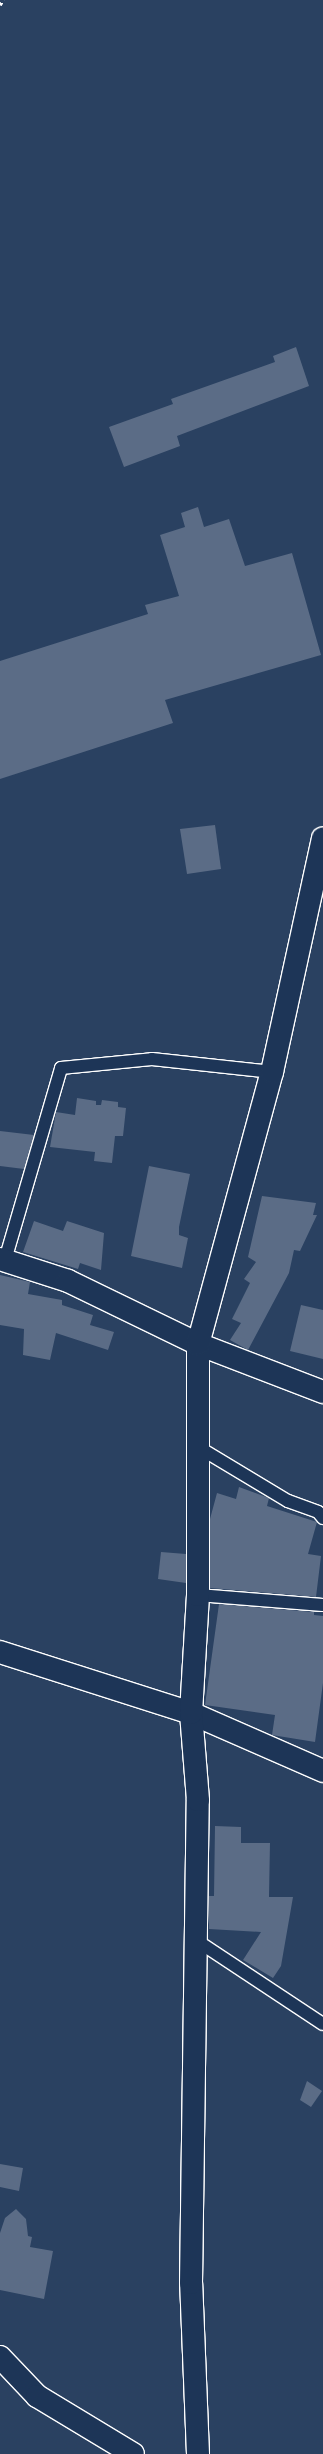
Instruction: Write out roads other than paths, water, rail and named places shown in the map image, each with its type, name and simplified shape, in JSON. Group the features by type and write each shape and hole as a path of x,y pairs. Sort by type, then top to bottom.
{"street":[{"path":"198,2454 190,2283 198,1800 191,1713 198,1595 198,1344 272,1072 323,838"},
{"path":"2,1260 68,1281 198,1344 323,1392"},
{"path":"0,1652 191,1713 323,1771"},
{"path":"0,2357 37,2396 133,2454"}],"lane":[{"path":"2,1260 61,1068 152,1059 272,1072"},
{"path":"198,1447 288,1501 318,1512 323,1518"},
{"path":"198,1595 323,1605"},
{"path":"196,1940 323,2024"}]}
